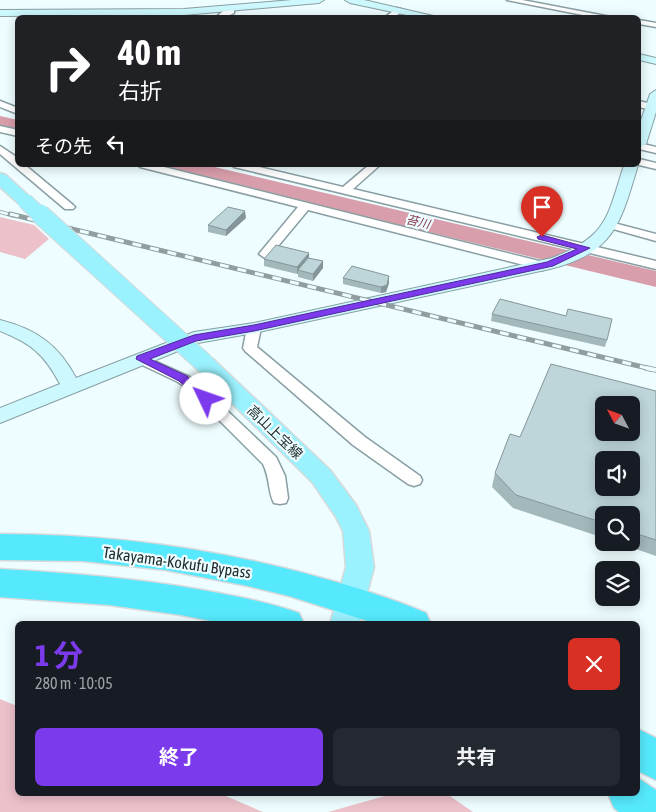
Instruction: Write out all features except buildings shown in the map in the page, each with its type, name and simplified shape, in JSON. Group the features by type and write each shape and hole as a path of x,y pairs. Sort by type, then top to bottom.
{"highway":[{"name":"Takayama-Kokufu Bypass","path":"0,547 80,548 198,562 259,574 347,612 397,621"},
{"path":"0,583 48,585 154,596 229,610 275,621"},
{"path":"640,749 656,761"},
{"path":"631,796 653,812"}],"main road":[{"name":"高山上宝線","path":"0,178 204,363 321,476 336,495 356,531 360,551 360,567 347,612"}],"street":[{"path":"0,13 170,12 231,9 319,0"},
{"path":"350,0 424,15"},
{"path":"510,0 597,15"},
{"path":"553,15 570,0"},
{"path":"224,15 231,11 231,9"},
{"path":"392,15 400,10"},
{"path":"641,22 656,25"},
{"path":"641,58 656,61"},
{"path":"641,140 654,107 656,94"},
{"path":"0,104 15,110"},
{"path":"641,104 654,107"},
{"path":"0,129 15,132"},
{"path":"641,146 656,150"},
{"path":"2,153 15,155"},
{"path":"2,153 15,162"},
{"path":"641,162 656,166"},
{"path":"22,167 69,207"},
{"path":"152,167 547,265"},
{"path":"246,167 656,265"},
{"path":"344,191 373,167"},
{"path":"0,416 194,338 254,328 547,265 584,249 598,239 610,225 630,167"},
{"path":"265,254 306,205"},
{"path":"610,225 656,238"},
{"path":"0,326 30,338 45,348 56,359 71,386"},
{"path":"254,328 250,348 265,363 359,441 414,480"},
{"path":"141,359 183,379 193,386 270,461 277,476 280,498"}],"shaded area":[{"path":"0,217 34,225 49,239 25,259 0,252"},
{"path":"0,699 15,705 15,796 226,796 263,812 0,812"},
{"path":"385,796 450,796 473,812 328,812"}],"waterway":[{"name":"苔川","path":"0,122 15,125"},
{"name":"苔川","path":"187,167 656,279"}],"railway":[{"path":"0,212 15,216"},
{"path":"10,214 651,369"},
{"path":"646,368 651,369"},
{"path":"651,369 656,370"}],"route":[{"path":"206,399 183,379 141,359 194,338 254,328 376,303 550,264 585,248 542,237"}]}
